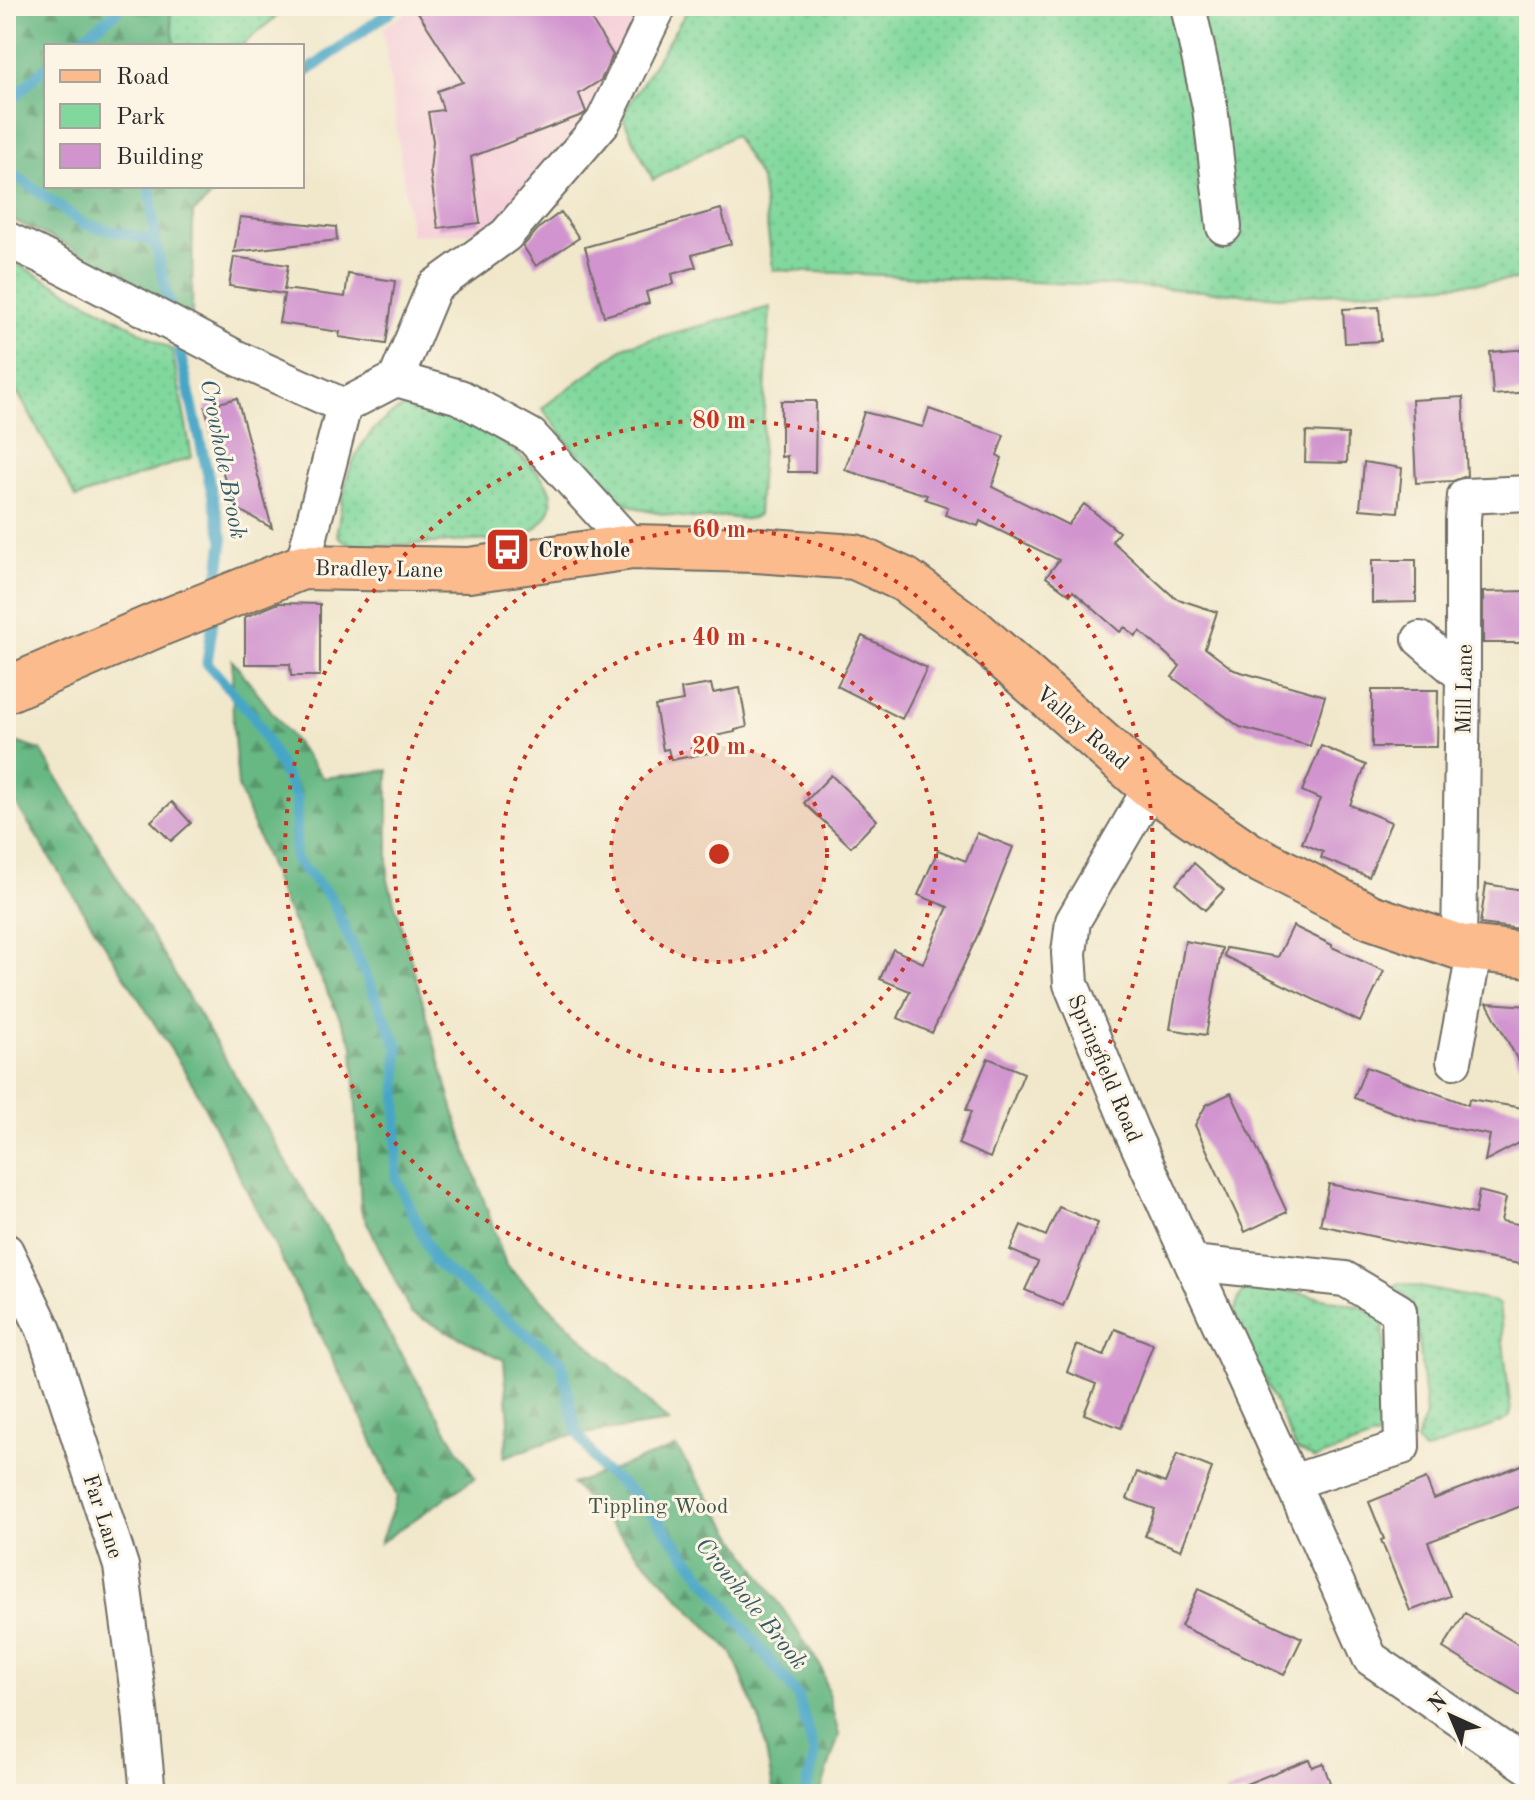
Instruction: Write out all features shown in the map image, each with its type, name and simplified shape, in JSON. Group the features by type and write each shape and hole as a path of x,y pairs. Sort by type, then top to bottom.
{"main road":[{"name":"Bradley Lane","path":"6,690 302,567 469,570 632,547"},
{"name":"Valley Road","path":"632,547 756,550 855,557 905,580 974,631 1151,787 1248,854 1371,917 1467,947 1529,955"}],"street":[{"path":"302,567 344,406 396,379 434,287 506,235 603,122 659,6"},
{"path":"1188,6 1210,107 1224,227"},
{"path":"6,239 237,358 344,406"},
{"path":"396,379 460,397 531,436 632,547"},
{"name":"Mill Lane","path":"1454,1061 1467,947 1463,676 1465,496 1529,493"},
{"path":"1420,639 1463,676"},
{"name":"Springfield Road","path":"1151,787 1073,921 1069,953 1071,984 1131,1130 1370,1658 1529,1767"},
{"name":"Far Lane","path":"6,1251 44,1330 121,1566 148,1794"},
{"path":"1192,1263 1345,1279 1399,1311 1402,1447 1292,1482"}],"shaded area":[{"path":"416,6 645,6 598,116 523,199 483,232 411,235 383,28"}],"green space":[{"path":"6,6 169,6 175,44 44,44 44,188 221,188 193,213 192,320 63,243 6,217"},
{"path":"169,6 289,6 243,44 175,44"},
{"path":"690,6 1529,6 1529,279 1280,297 1164,288 773,270 761,180 734,135 653,180 622,116"},
{"path":"6,258 172,350 192,457 76,498 18,393 6,400"},
{"path":"770,307 758,515 754,517 692,518 630,505 594,475 542,408 626,346"},
{"path":"407,406 444,412 518,454 547,485 551,501 542,522 530,532 510,539 376,546 348,544 338,536 344,488 357,454 378,425"},
{"path":"232,660 323,778 388,770 388,880 457,1122 506,1265 669,1422 562,1437 504,1457 509,1421 504,1360 411,1313 361,1210 353,1045 281,897 238,786"},
{"path":"6,739 41,750 475,1478 380,1543 397,1497 364,1422 194,1086 6,788"},
{"path":"1399,1283 1499,1305 1509,1417 1425,1451 1420,1447 1416,1441 1426,1415 1418,1329 1415,1312 1394,1286"},
{"path":"1257,1284 1360,1306 1383,1321 1388,1430 1383,1435 1315,1459 1297,1450 1234,1314 1241,1295"},
{"name":"Tippling Wood","path":"676,1447 821,1667 839,1735 820,1794 774,1794 761,1724 732,1653 572,1484"}],"building":[{"path":"414,6 583,6 613,55 601,80 579,94 586,112 582,115 471,157 480,223 438,228 430,171 433,141 428,112 443,110 437,91 463,82"},
{"path":"721,209 731,244 692,255 696,267 672,274 674,284 646,292 649,303 604,316 585,247"},
{"path":"561,212 579,238 536,266 523,246 539,228"},
{"path":"240,217 336,227 337,240 234,252"},
{"path":"234,257 288,265 284,289 345,297 348,274 395,281 386,344 339,337 340,332 279,323 284,294 229,286"},
{"path":"1379,307 1381,341 1345,343 1343,309"},
{"path":"1529,349 1529,392 1493,395 1490,352"},
{"path":"1463,397 1467,476 1453,481 1416,483 1412,400"},
{"path":"237,398 272,528 232,506 205,407"},
{"path":"781,401 816,401 815,472 788,472 787,456 781,457"},
{"path":"929,409 1004,435 997,455 1002,458 992,487 1068,525 1084,504 1119,532 1112,541 1175,598 1217,612 1205,648 1234,670 1325,696 1310,746 1240,727 1172,677 1180,666 1140,631 1135,636 1125,627 1120,632 1073,591 1070,595 1046,577 1059,560 980,521 978,526 945,515 948,507 925,499 927,495 845,470 864,412 923,427"},
{"path":"1306,432 1348,434 1347,463 1305,462"},
{"path":"1364,462 1402,468 1398,512 1360,509"},
{"path":"1372,560 1416,560 1416,602 1372,603"},
{"path":"1529,591 1529,643 1483,643 1483,592"},
{"path":"279,603 320,604 320,676 291,676 290,664 245,664 245,617"},
{"path":"862,636 927,668 902,719 837,686"},
{"path":"711,684 713,693 740,688 747,727 715,736 718,751 671,760 668,749 663,750 655,706 683,701 681,689"},
{"path":"1372,690 1438,690 1437,747 1372,747"},
{"path":"1321,746 1366,765 1350,805 1391,822 1369,877 1321,858 1323,852 1302,843 1320,799 1302,791"},
{"path":"831,775 877,820 851,847 804,803"},
{"path":"172,802 191,823 171,841 151,821"},
{"path":"977,833 1013,847 980,930 932,1033 898,1018 910,991 880,979 893,949 923,963 948,907 918,895 938,850 966,861"},
{"path":"1194,863 1224,890 1205,910 1176,884"},
{"path":"1486,884 1529,891 1529,930 1480,924"},
{"path":"1293,926 1384,971 1360,1022 1224,956 1226,948 1278,957"},
{"path":"1185,941 1222,948 1206,1035 1170,1029"},
{"path":"1487,1003 1529,1006 1529,1081"},
{"path":"988,1058 1024,1073 990,1158 958,1144 971,1112 966,1110"},
{"path":"1366,1067 1468,1105 1469,1099 1529,1109 1529,1138 1485,1161 1490,1135 1417,1121 1354,1098"},
{"path":"1231,1093 1287,1212 1245,1232 1195,1125 1206,1105"},
{"path":"1329,1184 1475,1214 1479,1191 1506,1198 1501,1221 1529,1226 1526,1265 1320,1225"},
{"path":"1059,1207 1098,1223 1063,1306 1025,1290 1038,1262 1010,1250 1021,1225 1046,1236"},
{"path":"1115,1329 1153,1344 1121,1428 1084,1414 1096,1384 1067,1372 1077,1345 1104,1356"},
{"path":"1177,1454 1212,1468 1181,1550 1145,1536 1155,1509 1127,1499 1137,1472 1165,1483"},
{"path":"1529,1462 1529,1503 1428,1542 1450,1596 1410,1611 1369,1502 1426,1479 1434,1499"},
{"path":"1198,1589 1302,1638 1284,1675 1181,1626"},
{"path":"1465,1613 1529,1651 1529,1700 1443,1648"},
{"path":"1309,1759 1312,1767 1323,1763 1334,1794 1226,1794 1226,1792"}],"waterway":[{"path":"75,44 115,13 119,6"},
{"path":"304,74 395,8"},
{"path":"6,105 44,69"},
{"name":"Crowhole Brook","path":"6,169 84,224 155,241 171,314"},
{"path":"150,188 155,241"},
{"name":"Crowhole Brook","path":"176,335 223,541 217,588"},
{"name":"Crowhole Brook","path":"214,613 207,663 254,717 297,798 295,859 331,898 398,1047 396,1177 435,1262 561,1361 576,1430 601,1469 640,1498 798,1696 815,1755 805,1794"}],"place":[{"name":"Crowhole","path":"507,549"}]}
